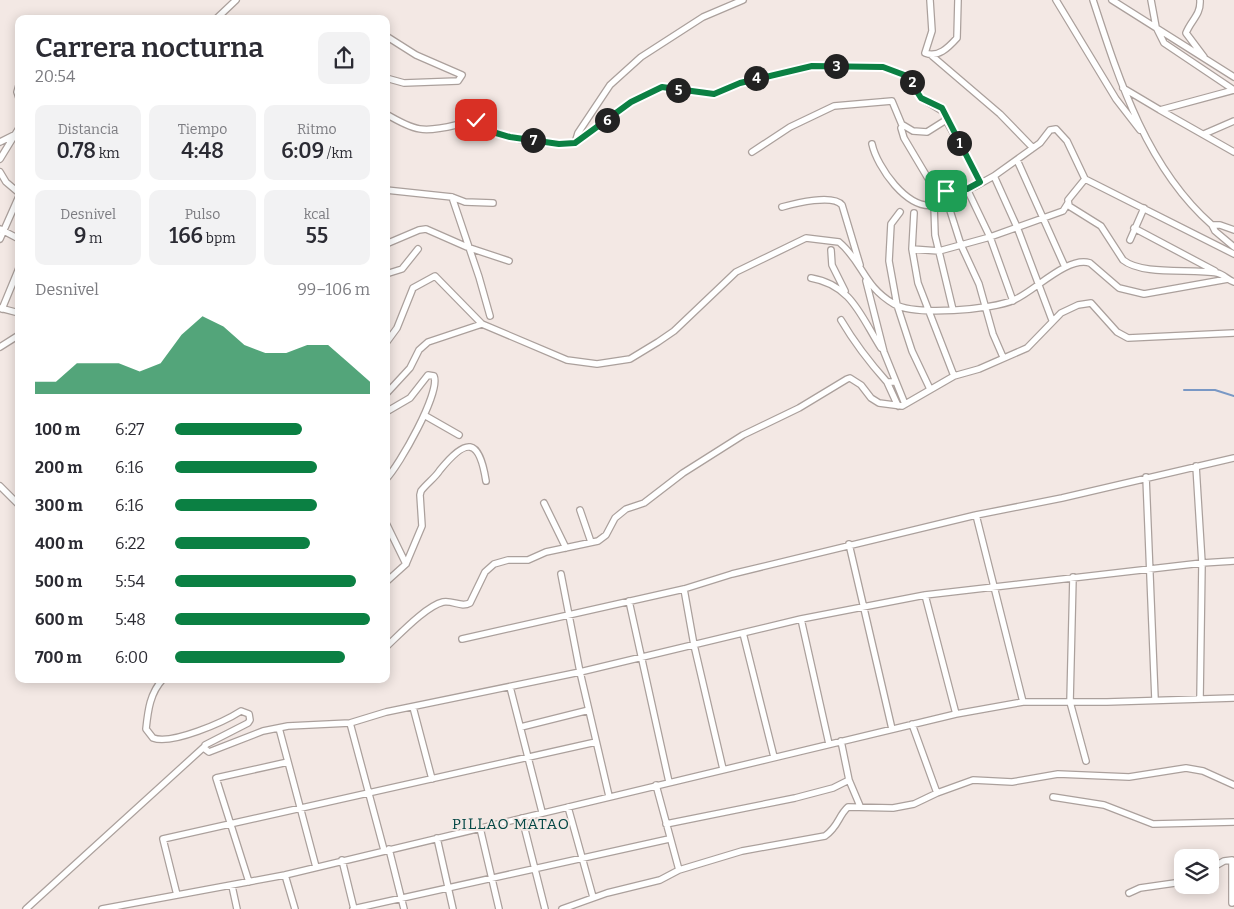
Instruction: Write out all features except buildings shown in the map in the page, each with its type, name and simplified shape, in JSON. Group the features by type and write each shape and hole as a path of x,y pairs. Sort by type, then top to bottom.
{"street":[{"path":"220,15 236,0"},
{"path":"575,143 578,133 610,85 641,57 703,17 743,0"},
{"path":"930,0 932,31 924,48 925,53 931,54 937,54 957,38 958,0"},
{"path":"1056,0 1116,99 1132,122 1143,133"},
{"path":"1093,0 1123,88 1143,133 1174,185 1192,207 1234,247"},
{"path":"1112,0 1234,77"},
{"path":"1151,0 1156,27 1164,43 1234,90"},
{"path":"1200,0 1199,14 1190,23 1186,33 1208,62"},
{"path":"390,39 416,55 462,75 458,81 404,83 390,79"},
{"path":"931,54 1000,114 1033,148"},
{"path":"390,116 414,129 440,129 476,120 484,122 496,133 510,137 559,144 575,143 631,102 662,87 714,94 740,83 812,66 883,67 904,74 910,79 921,98 942,108 946,120 980,182"},
{"path":"1123,88 1234,152"},
{"path":"1160,110 1234,90"},
{"path":"752,152 790,127 834,106 892,101 902,125 904,138 933,185 950,192 967,189"},
{"path":"902,125 913,131 928,132 946,120"},
{"path":"1204,134 1234,121"},
{"path":"872,144 884,173 908,197 916,203 934,205 947,201 994,176 1033,148 1050,130 1056,129 1067,141 1084,179 1234,254"},
{"path":"0,142 15,132"},
{"path":"0,159 15,134"},
{"path":"1017,160 1065,267"},
{"path":"0,172 15,191"},
{"path":"994,176 1017,226 1052,320"},
{"path":"912,249 939,251 990,237 1063,211 1068,200 1084,179"},
{"path":"967,189 990,237 1013,301"},
{"path":"390,190 452,197 465,202 492,203"},
{"path":"452,197 490,316"},
{"path":"782,207 830,199 839,201 842,205 860,267 866,281 884,352 896,382 902,405"},
{"path":"947,201 961,245 979,284 984,306 1003,357"},
{"path":"0,239 2,230 15,203"},
{"path":"1068,203 1072,210 1101,226 1128,264 1145,268 1220,273"},
{"path":"934,205 935,235 953,310"},
{"path":"1130,240 1144,208"},
{"path":"900,212 891,224 889,261 897,305 912,351 930,389"},
{"path":"914,213 912,249 918,283 954,376"},
{"path":"1212,225 1220,225 1234,230"},
{"path":"1134,228 1232,280"},
{"path":"390,242 426,229 468,247 509,261"},
{"path":"2,230 15,237"},
{"path":"390,338 397,328 413,288 432,277 437,277 482,324 567,360 587,364 623,361 638,354 674,331 736,272 799,240 806,238 839,242 860,267"},
{"path":"390,273 402,269 418,250"},
{"path":"830,250 832,266 846,293 884,352"},
{"path":"866,281 878,293 897,305 928,311 1000,305 1013,301 1065,267 1080,262 1090,263 1119,288 1144,294 1232,280"},
{"path":"15,277 1,309 15,312"},
{"path":"811,278 834,284 846,293"},
{"path":"390,644 431,608 443,602 462,606 470,603 485,572 494,564 508,560 528,560 546,552 602,538 615,518 626,509 644,503 683,473 744,436 799,408 847,379 850,378 857,382 871,398 880,403 902,405 930,389 948,382 954,376 1027,348 1052,320 1072,307 1091,303 1117,332 1128,338 1234,333"},
{"path":"841,320 854,341 887,382 902,405"},
{"path":"390,390 410,368 419,350 428,342 482,324"},
{"path":"0,347 15,338"},
{"path":"390,410 410,398 430,374 434,376 436,380 424,415 394,471 390,475"},
{"path":"887,382 896,382"},
{"path":"424,415 459,435"},
{"path":"390,578 406,564 422,526 421,491 452,455 461,448 469,446 475,449 483,460 486,481"},
{"path":"462,639 684,589 732,574 849,544 976,515 1062,498 1234,458"},
{"path":"1196,466 1202,562 1200,698"},
{"path":"1146,477 1155,699"},
{"path":"0,486 15,501"},
{"path":"544,503 566,548"},
{"path":"580,510 591,542"},
{"path":"976,515 1023,702"},
{"path":"390,532 406,564"},
{"path":"849,544 892,729"},
{"path":"204,747 206,751 212,752 263,731 350,722 580,672 801,619 925,595 1073,577 1150,570 1202,562 1234,561"},
{"path":"561,574 580,672 609,796"},
{"path":"1073,577 1070,702 1086,761"},
{"path":"684,589 694,645 723,769"},
{"path":"925,595 956,714"},
{"path":"629,601 669,782"},
{"path":"801,619 829,744"},
{"path":"743,633 774,757"},
{"path":"26,909 208,742 248,723 250,720 249,714 241,711 230,718 185,734 162,740 153,738 146,729 148,710 156,687 160,683"},
{"path":"510,687 530,758 542,812"},
{"path":"102,909 285,875 956,714 1023,702 1234,698"},
{"path":"413,707 432,779"},
{"path":"521,727 589,710"},
{"path":"350,722 404,909"},
{"path":"912,724 937,793"},
{"path":"280,728 316,867"},
{"path":"841,741 849,780 860,806"},
{"path":"177,894 163,838 596,742"},
{"path":"249,882 216,778 288,762"},
{"path":"562,909 593,897 660,880 679,870 742,851 825,836 839,823 846,809 860,806 873,809 892,808 914,804 937,793 973,780 1012,782 1058,774 1129,777 1186,768 1203,771 1234,785"},
{"path":"666,824 795,798 833,788 849,780"},
{"path":"656,785 669,839 679,870"},
{"path":"1053,797 1104,805 1153,824 1234,822"},
{"path":"568,807 581,860 593,897"},
{"path":"522,818 545,909"},
{"path":"480,828 499,909"},
{"path":"437,838 453,909"},
{"path":"342,860 354,909 669,839"},
{"path":"1219,864 1228,859 1232,860 1232,903"},
{"path":"285,875 295,909"},
{"path":"1129,893 1140,888 1174,883"},
{"path":"232,886 238,909"}],"waterway":[{"path":"1184,390 1215,390 1234,396"}],"district":[{"name":"PILLAO MATAO","path":"511,824"}],"route":[{"path":"476,120 484,122 496,133 510,137 559,144 575,143 631,102 662,87 714,94 740,83 774,73 812,66 883,67 907,76 921,98 942,108 946,120 980,182 974,187 957,192 946,191"}]}
